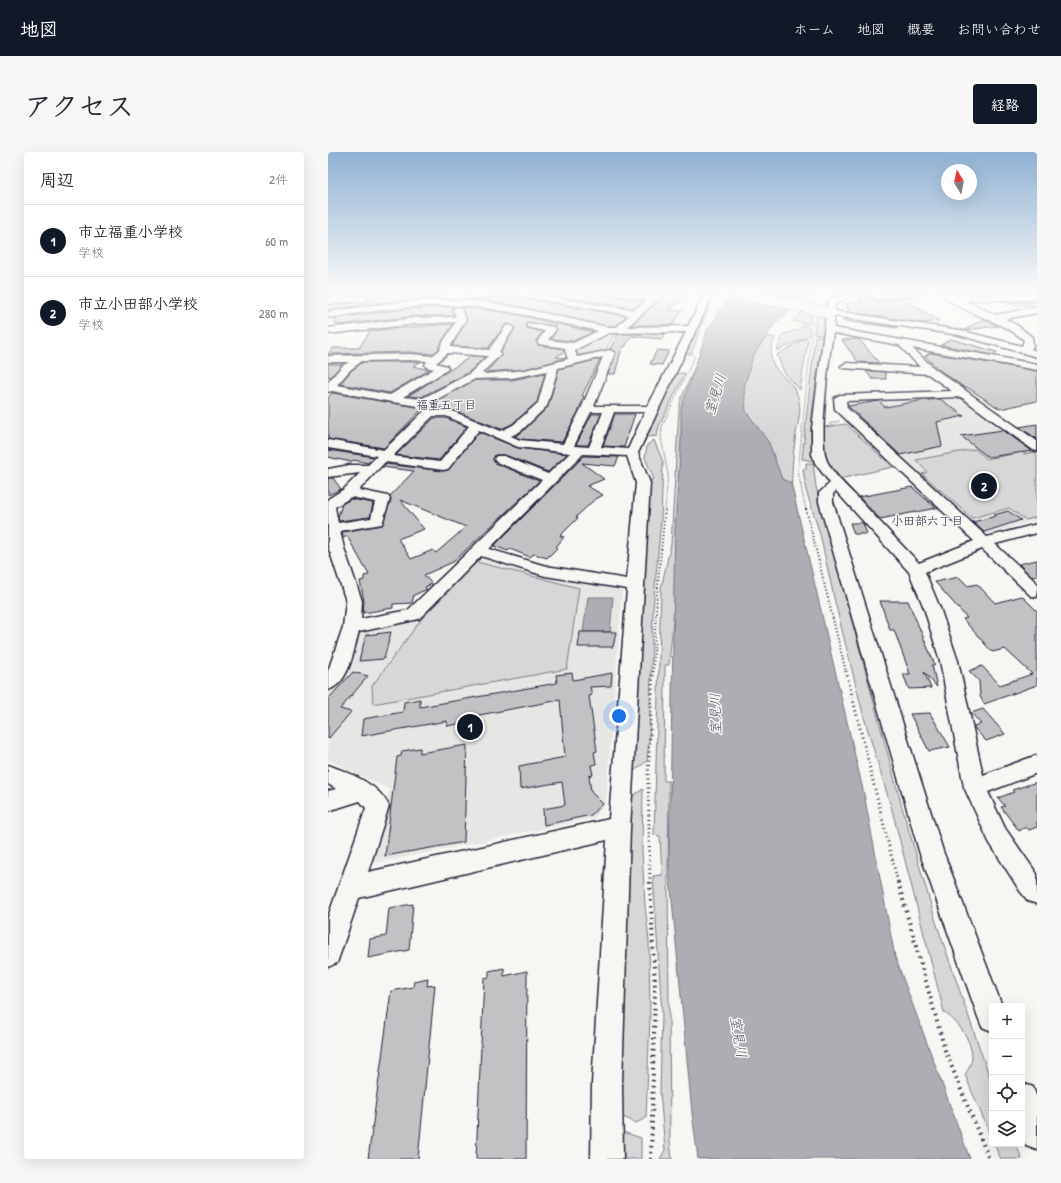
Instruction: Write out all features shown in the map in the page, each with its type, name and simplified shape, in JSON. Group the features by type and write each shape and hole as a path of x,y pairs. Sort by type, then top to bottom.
{"street":[{"path":"446,350 445,346 449,339"},
{"path":"491,354 498,347 503,339"},
{"path":"544,339 542,342 573,346 588,339"},
{"path":"607,1159 607,1084 619,829 623,790 635,585 643,483 632,453 687,339"},
{"path":"827,339 818,428 818,454 821,463 839,486 916,570 932,608 949,661 975,787 997,835 1028,883 1037,892"},
{"path":"877,339 1037,367"},
{"path":"985,339 1037,354"},
{"path":"1024,349 1032,339"},
{"path":"903,344 931,371 1037,447"},
{"path":"573,346 570,350 573,359 575,360"},
{"path":"329,680 337,674 352,627 354,601 332,548 333,528 328,506 349,492 385,456 426,407 473,376 496,354 446,350 434,359 430,365 442,368 392,399"},
{"path":"473,376 490,378 522,374 575,360 610,353 587,409 580,450"},
{"path":"328,359 410,357 434,359"},
{"path":"359,359 346,368 335,379 329,388 392,399 448,413 518,443 580,450 632,453"},
{"path":"501,436 517,428 542,404 554,368 551,366"},
{"path":"846,366 931,371"},
{"path":"963,394 840,398 841,409 983,543 1037,591"},
{"path":"587,409 652,409"},
{"path":"352,627 413,615 477,550 580,450 610,409"},
{"path":"328,444 443,466 477,425"},
{"path":"500,459 550,479"},
{"path":"328,473 350,469 371,469"},
{"path":"839,486 832,487 826,492 826,502 930,851 989,1009"},
{"path":"333,528 377,521 383,499 349,492"},
{"path":"916,570 983,543 1037,528"},
{"path":"477,550 545,571 635,585"},
{"path":"975,787 1037,764"},
{"path":"328,774 367,794 378,806 349,888 328,954"},
{"path":"328,801 361,791"},
{"path":"349,888 602,830 619,829"},
{"path":"1025,1105 1037,1135"}],"path":[{"path":"811,339 798,472 803,499 905,910 945,1050 989,1159"},
{"path":"651,1159 650,1146 655,988 648,839 648,776 657,594 668,474 661,438 662,426 694,358 692,355 695,349"}],"shaded area":[{"path":"590,339 612,339 605,351 578,355 578,344"},
{"path":"691,339 697,339 691,354 684,354"},
{"path":"765,339 775,339 771,350 771,359 775,367 796,392 799,401 799,416 792,464 792,502 744,412 740,388 750,355 757,350"},
{"path":"781,339 802,339 777,351"},
{"path":"804,339 808,339 800,390 784,372 777,355"},
{"path":"815,339 822,339 812,415 811,431 813,461 802,459"},
{"path":"697,362 669,665 665,665 664,781 669,781 668,876 670,1141 672,1159 660,1159 665,1150 660,1092 662,1013 653,876 662,875 660,836 654,835 661,588 671,544 679,409 681,399"},
{"path":"685,373 659,426 657,436 650,437 644,435 675,375"},
{"path":"955,396 1037,452 1037,520 989,534 981,532 845,409 845,401"},
{"path":"846,424 893,467 839,479 824,458 824,427"},
{"path":"654,440 663,462 661,520 653,609 649,741 647,761 629,775 648,496 651,484 649,481 654,479 645,458 647,445"},
{"path":"975,449 987,459 1022,452 1025,454 1034,452 1037,454 1037,517 1026,520 1009,508 972,518 922,474 927,472 916,460"},
{"path":"806,463 813,463 816,487 902,807 936,922 989,1075 989,1132 965,1075 972,1059 969,1043 959,1026 944,1012 892,810 863,714 835,602 820,534 806,490 803,469 806,469"},
{"path":"478,556 530,571 622,590 606,804 594,818 377,863 370,859 390,790 328,760 328,694 350,667 363,628 416,618"},
{"path":"477,562 579,588 567,669 373,704 372,686 423,617"},
{"path":"643,789 642,851 649,941 650,1017 646,1118 636,1123 617,1114 627,800"},
{"path":"617,1130 641,1138 641,1159 617,1159"},
{"path":"995,1147 1017,1147 1022,1159 1001,1159"}],"water":[{"name":"室見川","path":"704,339 764,339 753,356 744,388 746,411 769,443 782,479 791,483 864,794 895,957 970,1159 698,1159 692,1113 669,868 675,528 681,440 681,408"},
{"path":"588,597 613,597 610,632 583,632"}],"building":[{"path":"365,339 443,339 439,346 439,349 432,354 410,352 328,354 333,348 359,348"},
{"path":"456,339 495,339 488,348 452,346"},
{"path":"509,339 537,339 536,341 538,345 564,349 564,352 556,357 566,358 525,369 486,372 502,355 501,352"},
{"path":"551,339 577,339 573,341"},
{"path":"615,339 629,339 625,347 622,347 615,374 608,374 616,354 610,349"},
{"path":"859,339 879,363 858,362 842,340"},
{"path":"951,339 997,352 993,355 941,345"},
{"path":"657,350 669,351 662,365 650,364"},
{"path":"930,353 1037,371 1037,401 1000,409 968,388 965,388 938,369 925,356"},
{"path":"472,356 485,357 468,373 421,397 408,396"},
{"path":"600,359 582,396 584,396 578,412 562,442 520,439 515,436 522,432 548,407 559,369"},
{"path":"363,362 420,362 413,366 429,370 390,393 340,384 351,371"},
{"path":"328,364 343,364 330,377 328,377"},
{"path":"866,371 885,372 886,379 872,379"},
{"path":"545,373 537,402 512,424 501,429 453,410 438,408 436,401 475,380 512,380"},
{"path":"332,393 423,408 384,448 328,439 328,398"},
{"path":"940,399 964,416 937,422 942,446 900,455 848,406 879,401 885,407"},
{"path":"592,414 601,414 588,445 576,445"},
{"path":"615,414 635,414 624,447 603,446"},
{"path":"434,418 446,418 467,427 439,460 396,455"},
{"path":"1037,424 1037,439 1019,427"},
{"path":"1003,430 1032,451 988,457 961,436"},
{"path":"479,432 518,448 567,454 548,472 505,455 495,455 493,460 495,463 539,481 453,562 424,575 432,584 425,587 427,589 414,595 412,603 393,604 393,608 363,613 364,601 360,581 364,580 364,576 369,575 347,536 343,538 342,532 382,525 391,499 390,496 414,471 382,467 386,464 443,471 448,470","holes":["400,500 466,527 436,553 433,550 411,559 398,539 424,529"]},
{"path":"328,450 374,457 368,463 353,460 351,462 328,457"},
{"path":"584,456 619,457 615,466 582,463 604,479 587,486 603,495 594,500 576,517 578,518 560,536 564,537 556,547 557,548 547,558 534,554 530,557 510,549 508,551 494,546"},
{"path":"328,478 333,478 341,489 328,495"},
{"path":"912,487 936,508 880,519 859,497"},
{"path":"351,499 373,503 370,517 339,521 338,517 342,504"},
{"path":"1008,511 1021,520 984,532 973,522 996,516 994,515"},
{"path":"850,523 863,523 867,534 854,534"},
{"path":"1037,560 1037,576 1032,577 1019,564"},
{"path":"959,577 968,586 977,584 995,603 1022,596 1037,611 1037,685 984,704 980,696 979,681 969,671 982,666 1000,685 1032,674 1005,649 992,652 963,619 967,618 935,582"},
{"path":"880,601 908,601 935,665 932,665 937,687 924,672 931,688 909,689 903,674 910,674 894,630 890,630"},
{"path":"391,632 384,659 359,661 366,635"},
{"path":"580,632 616,632 613,647 578,647"},
{"path":"353,672 368,676 340,709 351,712 328,739 328,699"},
{"path":"572,673 573,680 612,673 611,686 590,687 592,695 589,696 597,751 594,752 596,764 591,765 593,775 589,776 591,792 603,804 591,815 544,825 543,809 565,805 562,782 520,789 519,766 565,757 560,700 463,718 463,723 447,726 447,721 361,736 363,719 403,712 404,702 420,699 420,707 557,683 556,675"},
{"path":"983,709 1005,734 986,741 974,728 974,726 981,724 971,713"},
{"path":"930,713 950,747 929,751 910,714"},
{"path":"467,745 464,842 385,856 397,757 401,756 402,751 420,748 420,753"},
{"path":"1037,782 1037,827 1029,830 1026,827 1019,831 1001,807 1005,806 998,798 1014,792 1012,790"},
{"path":"413,904 409,950 368,958 370,939 386,936 389,908"},
{"path":"504,968 504,976 527,971 526,1159 476,1159 484,978 489,977 489,971"},
{"path":"428,978 427,986 435,985 418,1159 368,1159 391,991 413,987 414,981"}],"place":[{"name":"市立小田部小学校","path":"984,486"},
{"name":"市立福重小学校","path":"470,727"}],"district":[{"name":"福重五丁目","path":"446,405"},
{"name":"小田部六丁目","path":"927,521"}]}
